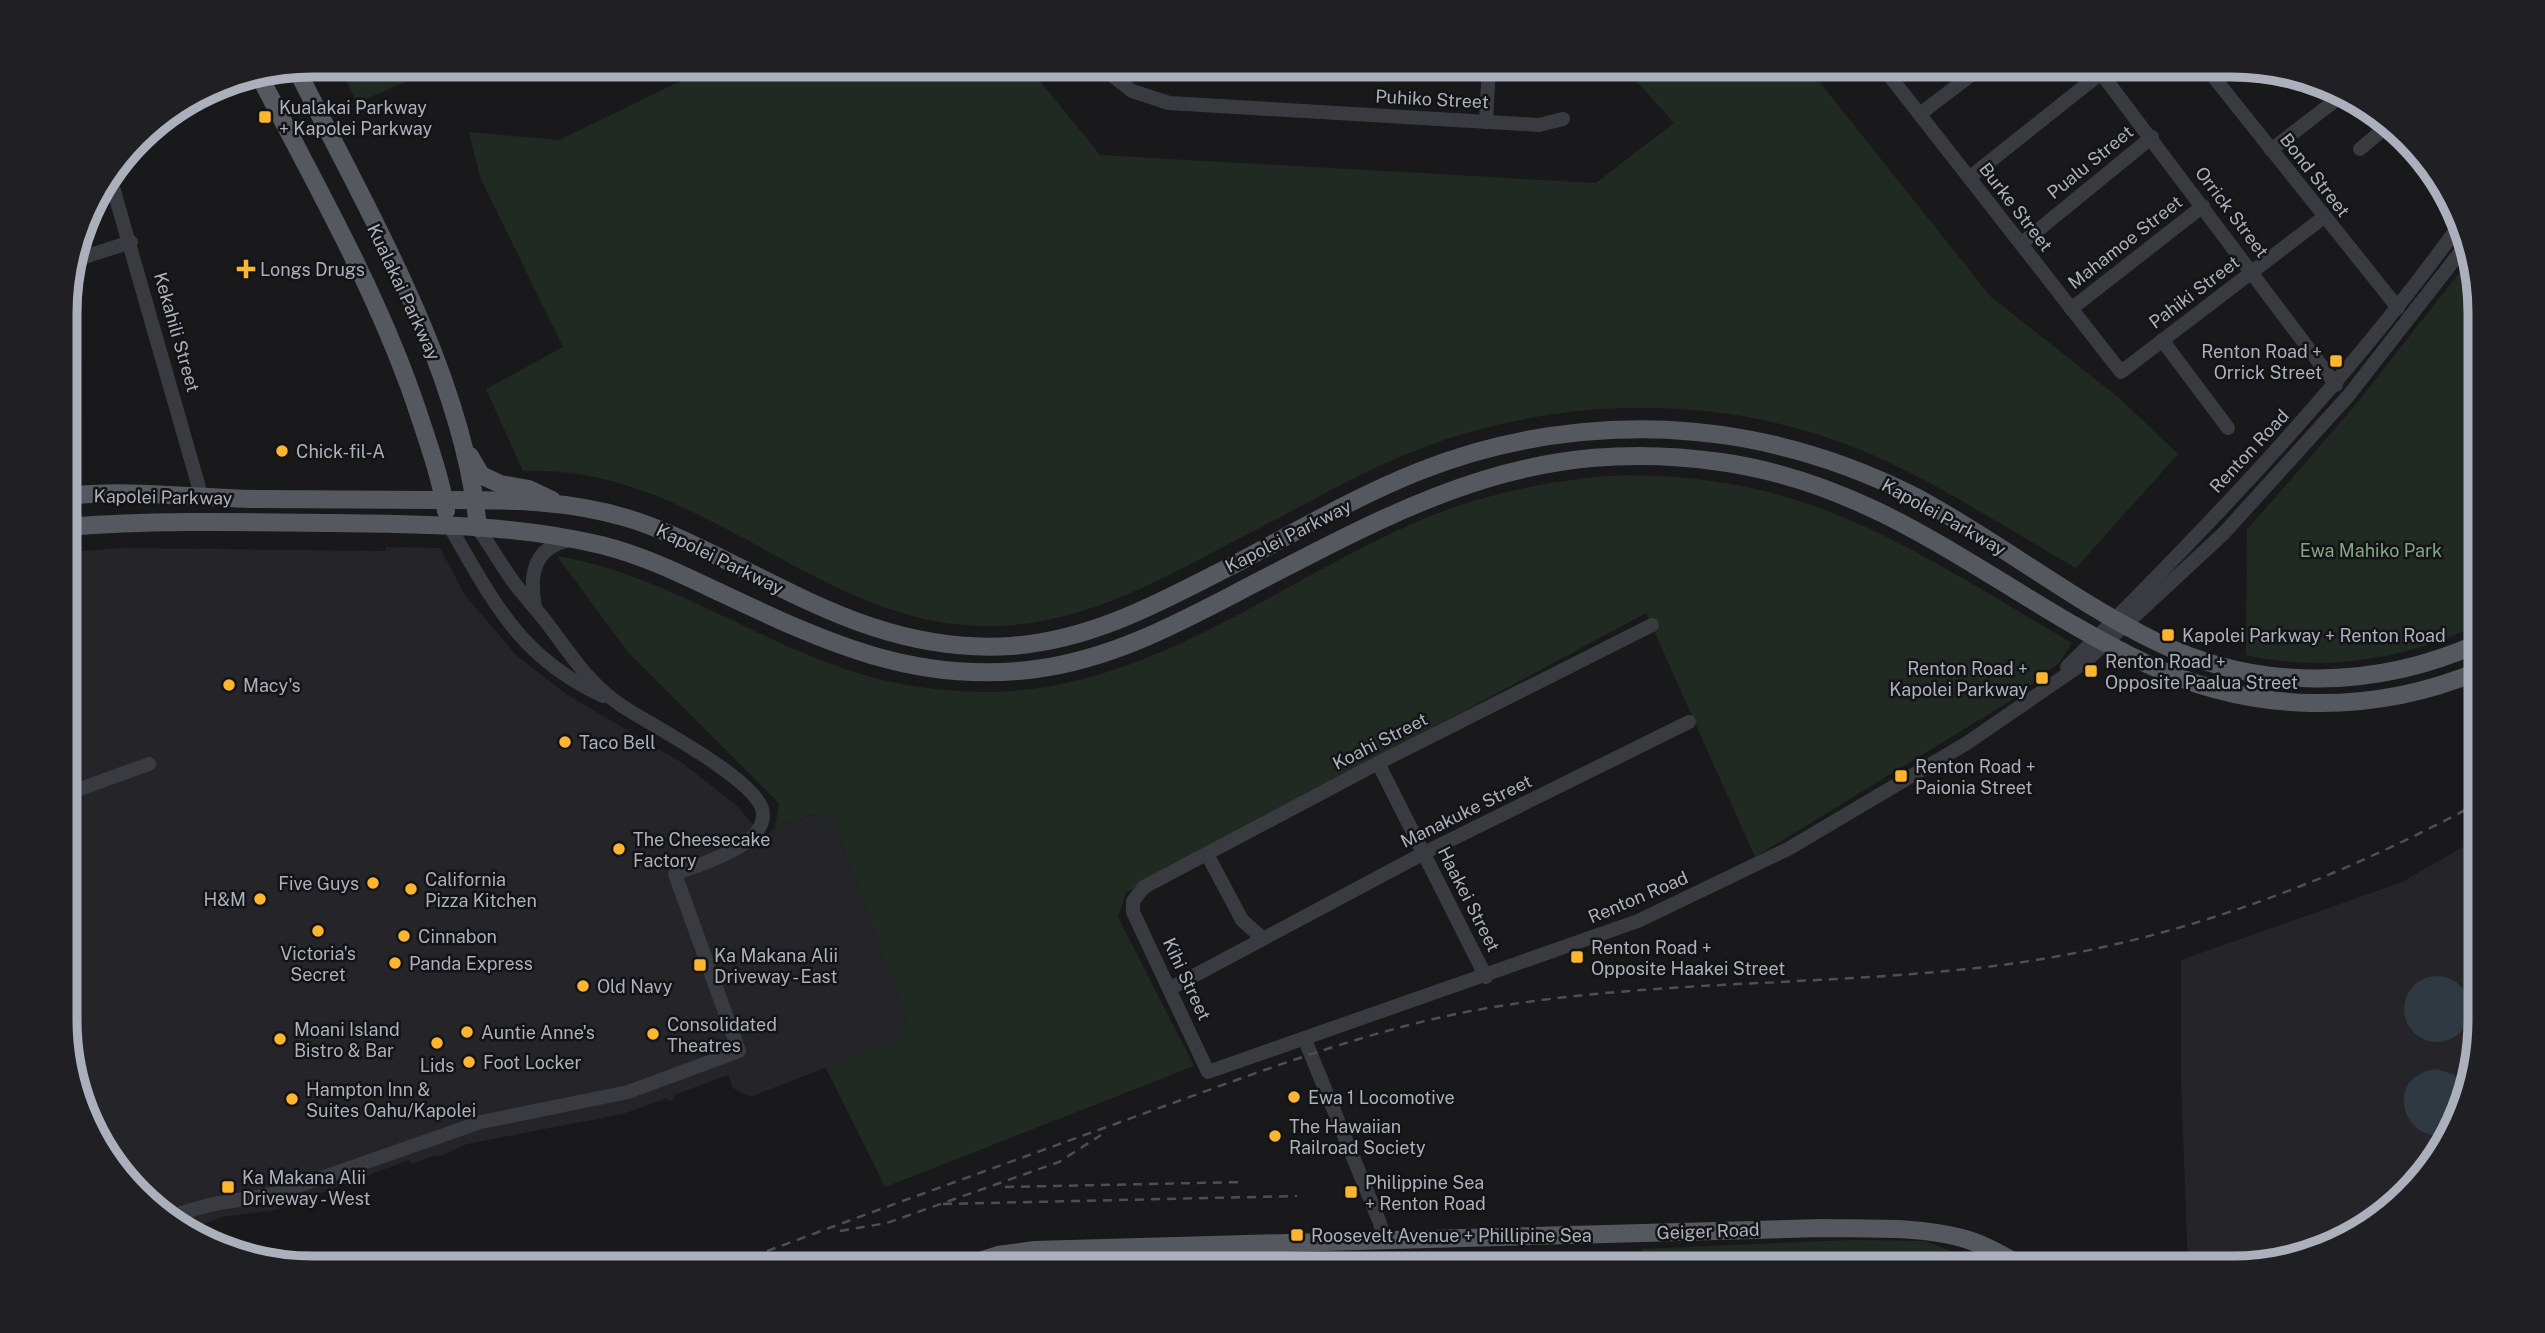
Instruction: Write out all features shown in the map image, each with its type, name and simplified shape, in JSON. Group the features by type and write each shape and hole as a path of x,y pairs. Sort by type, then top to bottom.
{"main road":[{"name":"Kualakai Parkway","path":"301,78 424,330 443,378 475,498 478,528"},
{"name":"Kualakai Parkway","path":"263,83 353,256 401,360 444,500 448,524"},
{"name":"Kapolei Parkway","path":"78,495 444,500 475,498 562,505 605,512 646,524 831,613 873,629 940,644 1009,646 1073,636 1135,615 1365,496 1443,462 1498,446 1554,436 1611,430 1668,430 1726,436 1783,447 1865,474 1943,513 2157,642 2202,660 2248,672 2297,678 2345,678 2393,671 2440,659 2468,648"},
{"path":"461,443 481,475 500,484 529,489 562,505"},
{"name":"Kapolei Parkway","path":"78,526 167,521 448,524 572,539 648,560 818,639 864,655 936,670 1008,672 1077,662 1144,640 1402,508 1458,486 1517,470 1577,459 1665,457 1749,467 1803,480 1856,499 1906,523 2101,639 2147,664 2194,683 2243,696 2295,704 2347,703 2398,697 2468,675"},
{"name":"Geiger Road","path":"1004,1256 1021,1251 1821,1228 1915,1231 1961,1238 2004,1255"}],"street":[{"name":"Puhiko Street","path":"1115,77 1132,90 1169,103 1539,125 1563,119"},
{"path":"1486,122 1488,77"},
{"name":"Burke Street","path":"1891,77 2121,372"},
{"path":"1920,114 1968,77"},
{"path":"1969,178 2089,77"},
{"name":"Orrick Street","path":"2104,77 2336,385"},
{"name":"Bond Street","path":"2216,77 2271,150 2398,308"},
{"path":"2271,150 2335,101"},
{"path":"2360,149 2381,131"},
{"name":"Pualu Street","path":"2021,244 2152,137"},
{"name":"Kekahili Street","path":"114,188 202,498"},
{"name":"Mahamoe Street","path":"2071,309 2203,206"},
{"name":"Pahiki Street","path":"2121,372 2324,217"},
{"name":"Renton Road","path":"1208,1072 1486,977 1638,921 1788,849 1918,775 2050,686 2120,620 2148,583 2254,477 2336,385 2453,233"},
{"path":"84,257 131,243"},
{"name":"Renton Road","path":"2120,620 2161,593 2211,545 2348,396 2460,252"},
{"path":"2162,340 2228,428"},
{"path":"179,1214 209,1205 278,1193 481,1122 628,1092 739,1051 675,874 715,859 751,839 761,825 762,807 752,793 718,765 619,704 564,676 524,641 488,597 448,524"},
{"path":"478,528 510,577 578,666 619,704"},
{"path":"2197,532 2211,545"},
{"path":"535,608 531,581 536,562 551,546 572,539"},
{"name":"Koahi Street","path":"1133,901 1144,887 1208,856 1378,763 1652,625"},
{"name":"Manakuke Street","path":"1171,988 1261,937 1424,853 1689,722"},
{"name":"Haakei Street","path":"1378,763 1486,977"},
{"path":"77,790 149,764"},
{"path":"1208,856 1242,920 1261,937"},
{"name":"Kihi Street","path":"1133,901 1133,912 1171,988 1208,1072"},
{"path":"1305,1040 1380,1223 1384,1242"}],"shaded area":[{"path":"386,547 440,548 465,595 516,655 566,694 681,762 736,805 764,837 775,828 817,813 820,821 833,819 908,1024 900,1039 750,1097 733,1088 728,1075 674,1095 675,1099 668,1101 667,1098 623,1114 467,1144 438,1157 436,1155 411,1164 409,1160 276,1210 222,1217 198,1226 169,1207 146,1187 126,1164 95,1110 79,1051 78,551 122,548 385,551"},
{"path":"2468,844 2466,1051 2460,1081 2444,1124 2409,1176 2388,1197 2336,1232 2278,1251 2248,1255 2188,1255 2181,1081 2181,960 2402,882"},
{"path":"2437,976 2450,979 2460,986 2467,996 2467,1022 2460,1032 2450,1039 2437,1042 2424,1039 2414,1032 2407,1022 2404,1009 2407,996 2414,986 2424,979"},
{"path":"2436,1069 2453,1074 2460,1081 2438,1135 2425,1133 2413,1125 2406,1113 2404,1099 2407,1086 2418,1075"}],"green space":[{"path":"345,77 417,77 357,103"},
{"path":"689,77 1037,77 1100,155 1596,183 1674,123 1633,77 1816,77 1990,296 2118,397 2178,454 2076,568 1913,474 1856,448 1805,431 1753,418 1701,411 1647,408 1541,416 1438,442 1393,460 1164,577 1096,607 1023,624 985,626 924,619 866,600 811,575 703,517 646,492 587,476 523,471 486,389 563,347 480,177 469,132 559,140"},
{"name":"Ewa Mahiko Park","path":"2463,268 2468,313 2468,629 2424,646 2365,659 2305,663 2246,655 2247,530 2357,403"},
{"path":"1608,476 1678,477 1741,486 1799,501 1854,522 1906,547 2072,643 2059,663 2007,703 1755,857 1646,613 1126,893 1118,917 1194,1066 885,1187 825,1066 899,1039 897,1031 908,1024 833,819 820,821 816,813 775,828 779,803 628,652 557,556 629,575 799,651 870,677 944,690 982,692 1045,687 1104,673 1162,652 1382,538 1438,513 1522,488"},
{"path":"1849,1240 1925,1241 1962,1255 1644,1255 1641,1249"}],"railway":[{"path":"755,1256 1261,1071 1428,1020 1471,1011 1601,993 1929,973 2058,956 2183,927 2244,907 2364,859 2468,808"},
{"path":"840,1231 887,1223 1059,1162 1101,1135"},
{"path":"1005,1187 1244,1182"},
{"path":"943,1204 1297,1196"}],"place":[{"name":"Kualakai Parkway + Kapolei Parkway","path":"265,117"},
{"name":"Longs Drugs","path":"246,269"},
{"name":"Renton Road + Orrick Street","path":"2336,361"},
{"name":"Chick-fil-A","path":"282,451"},
{"name":"Kapolei Parkway + Renton Road","path":"2168,635"},
{"name":"Renton Road + Opposite Paalua Street","path":"2091,671"},
{"name":"Renton Road + Kapolei Parkway","path":"2042,678"},
{"name":"Macy's","path":"229,685"},
{"name":"Taco Bell","path":"565,742"},
{"name":"Renton Road + Paionia Street","path":"1901,776"},
{"name":"The Cheesecake Factory","path":"619,849"},
{"name":"Five Guys","path":"373,883"},
{"name":"California Pizza Kitchen","path":"411,889"},
{"name":"H&M","path":"260,899"},
{"name":"Victoria's Secret","path":"318,931"},
{"name":"Cinnabon","path":"404,936"},
{"name":"Renton Road + Opposite Haakei Street","path":"1577,957"},
{"name":"Panda Express","path":"395,963"},
{"name":"Ka Makana Alii Driveway - East","path":"700,965"},
{"name":"Old Navy","path":"583,986"},
{"name":"Auntie Anne's","path":"467,1032"},
{"name":"Consolidated Theatres","path":"653,1034"},
{"name":"Moani Island Bistro & Bar","path":"280,1039"},
{"name":"Lids","path":"437,1043"},
{"name":"Foot Locker","path":"469,1062"},
{"name":"Ewa 1 Locomotive","path":"1294,1097"},
{"name":"Hampton Inn & Suites Oahu/Kapolei","path":"292,1099"},
{"name":"The Hawaiian Railroad Society","path":"1275,1136"},
{"name":"Ka Makana Alii Driveway - West","path":"228,1187"},
{"name":"Philippine Sea + Renton Road","path":"1351,1192"},
{"name":"Roosevelt Avenue + Phillipine Sea","path":"1297,1235"}]}
